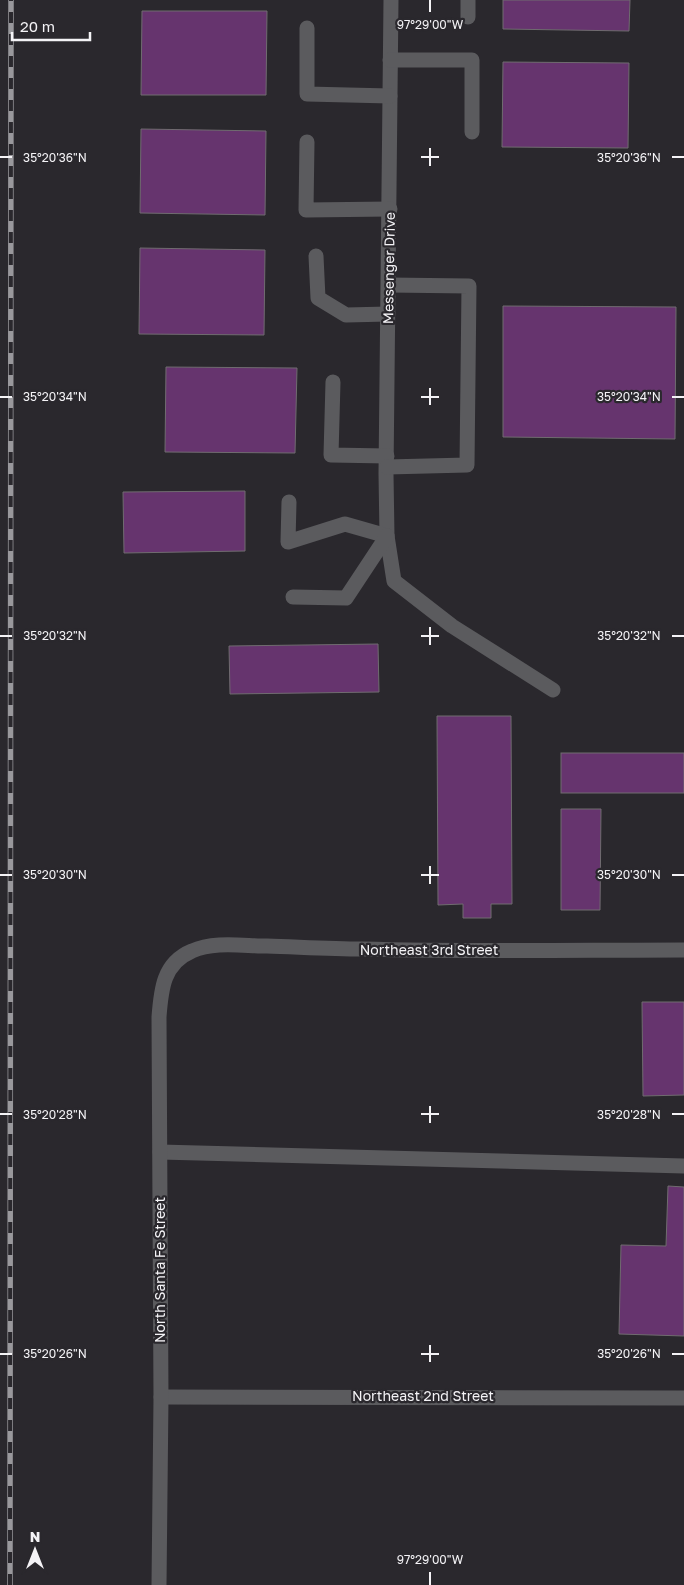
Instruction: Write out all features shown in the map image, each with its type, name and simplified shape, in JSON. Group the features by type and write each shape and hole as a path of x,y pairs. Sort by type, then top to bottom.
{"street":[{"name":"Messenger Drive","path":"391,0 387,536 394,581 452,626 553,690"},
{"path":"468,0 468,16"},
{"path":"307,28 307,94 390,96"},
{"path":"390,60 472,60 472,132"},
{"path":"307,142 306,210 390,210"},
{"path":"316,256 318,298 346,315 388,314"},
{"path":"333,382 331,455 387,462 467,465 469,286 389,285"},
{"path":"289,502 288,542 345,524 387,536 346,598 293,597"},
{"name":"Northeast 3rd Street","path":"178,959 191,951 206,946 373,950 684,950"},
{"name":"North Santa Fe Street","path":"159,1585 161,1397 159,1018 162,987 169,969 178,959"},
{"path":"160,1152 684,1166"},
{"name":"Northeast 2nd Street","path":"161,1397 684,1398"}],"building":[{"path":"503,0 630,0 629,31 503,29"},
{"path":"142,11 267,11 266,95 141,95"},
{"path":"503,62 629,63 628,148 502,147"},
{"path":"141,129 266,131 265,215 140,213"},
{"path":"140,248 265,250 264,335 139,334"},
{"path":"503,306 676,307 675,439 503,437"},
{"path":"166,367 297,368 295,453 165,452"},
{"path":"245,491 245,551 124,553 123,492"},
{"path":"378,644 379,692 230,694 229,646"},
{"path":"437,716 511,716 512,904 491,904 491,918 463,918 463,904 438,905"},
{"path":"561,753 684,753 684,793 561,793"},
{"path":"561,809 601,809 600,910 561,910"},
{"path":"642,1002 684,1002 684,1095 643,1096"},
{"path":"668,1186 684,1187 684,1336 619,1334 621,1245 666,1246"}],"railway":[{"path":"10,1585 11,0"}]}
